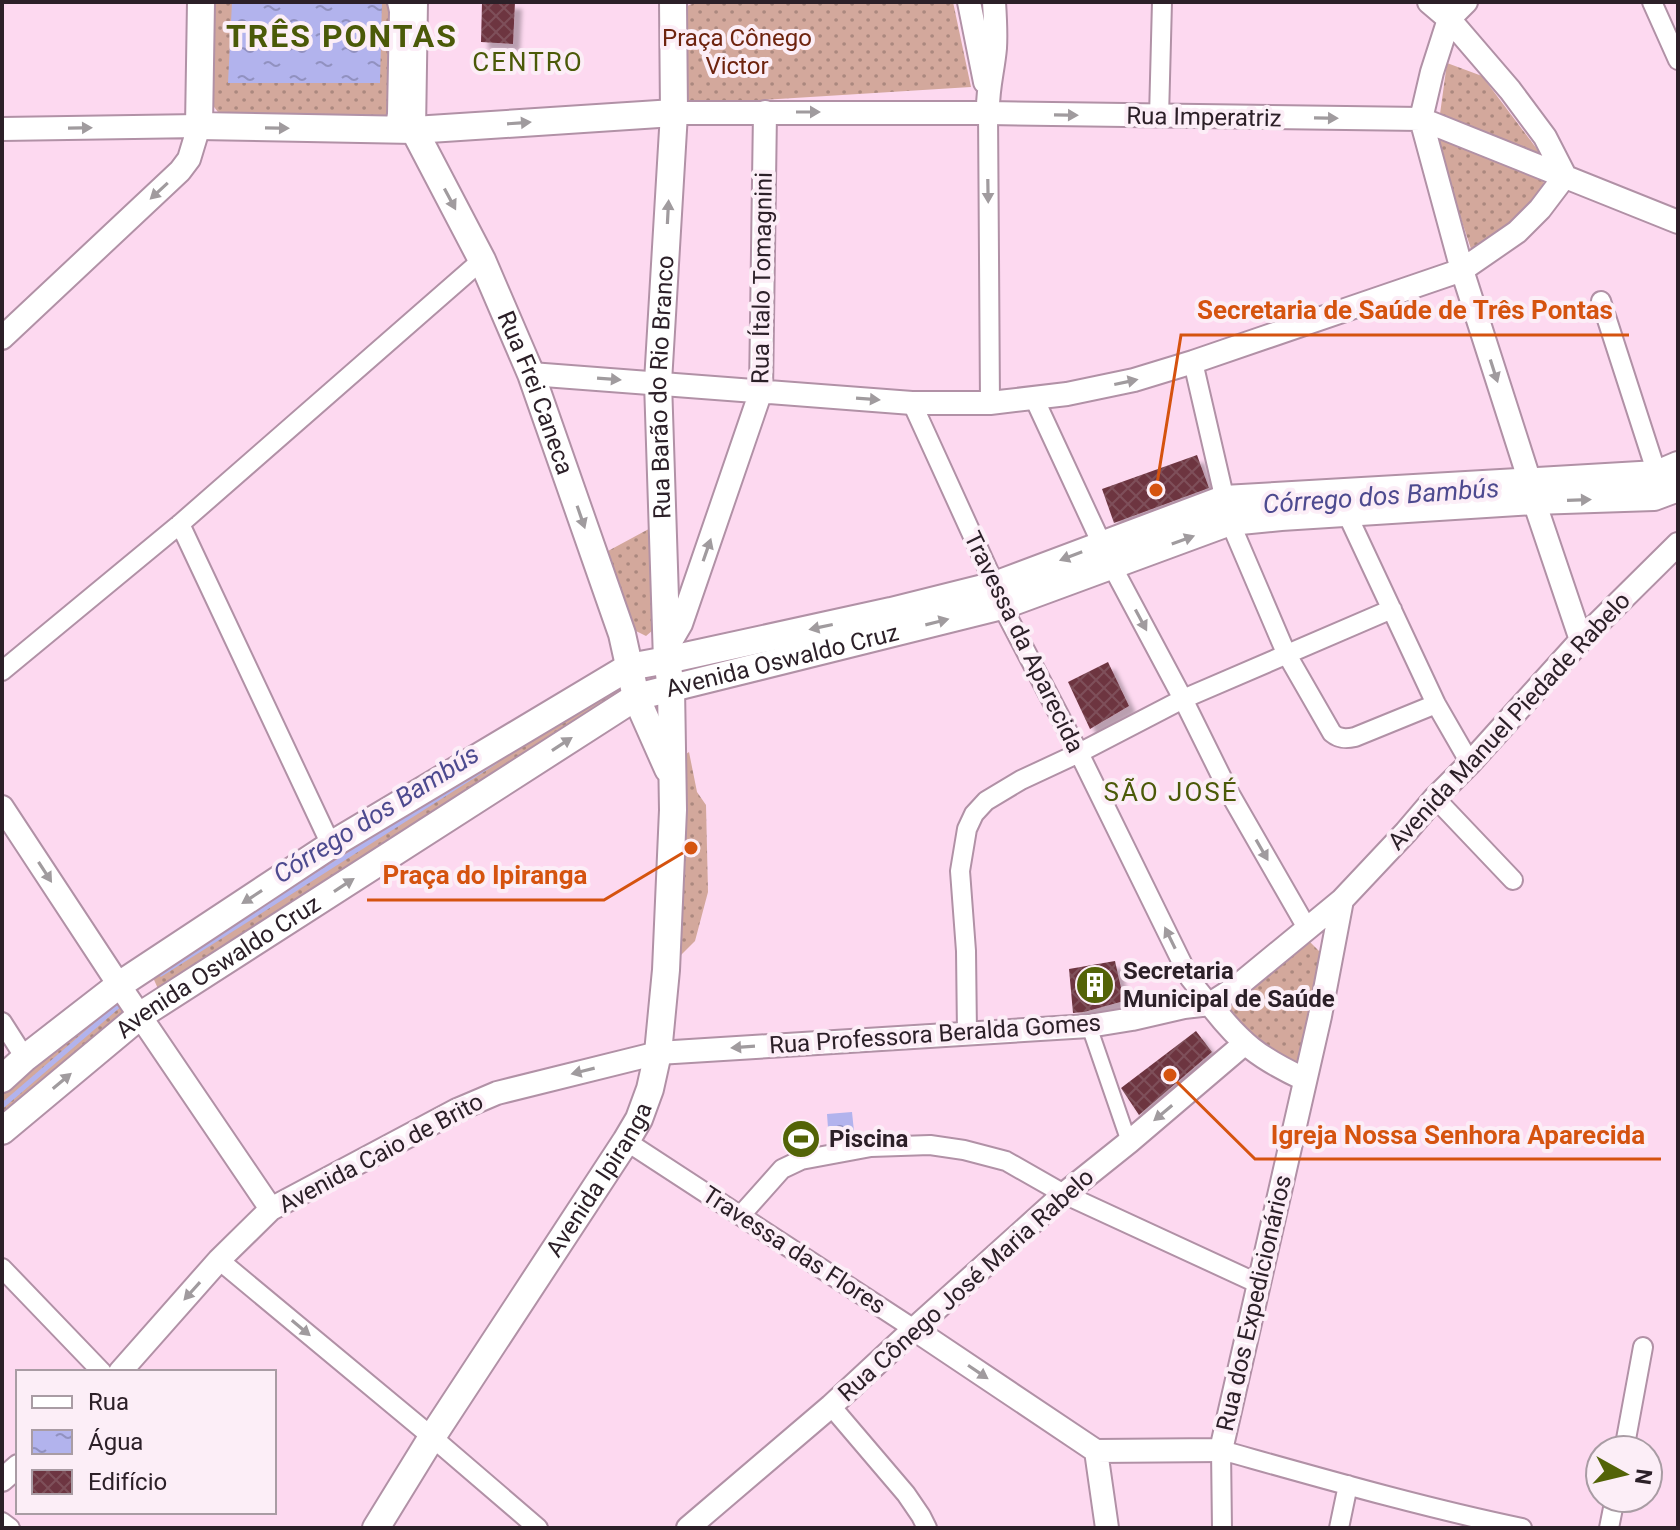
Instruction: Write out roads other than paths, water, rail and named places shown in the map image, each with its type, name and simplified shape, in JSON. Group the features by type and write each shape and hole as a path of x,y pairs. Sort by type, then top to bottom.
{"main road":[{"path":"201,2 199,126 404,131 674,113 673,2"},
{"name":"Rua Barão do Rio Branco","path":"671,688 658,382 674,113"},
{"name":"Rua Frei Caneca","path":"404,131 482,260 531,374 622,634 636,697"},
{"name":"Avenida Oswaldo Cruz","path":"1227,511 1281,517 1347,514 1671,476"},
{"name":"Avenida Oswaldo Cruz","path":"2,1131 141,1015 636,697 998,596 1227,511 1532,492"},
{"name":"Avenida Oswaldo Cruz","path":"2,1079 119,985 331,845 629,667 670,639 998,596"},
{"name":"Avenida Ipiranga","path":"376,1528 626,1141 639,1119 650,1089 658,1053 666,970 673,810 671,688"},
{"name":"Avenida Ipiranga","path":"636,697 673,779"}],"street":[{"path":"397,2 397,114 404,131"},
{"path":"404,131 416,2"},
{"path":"969,2 988,102"},
{"path":"990,403 988,102 995,50 994,2"},
{"path":"1159,117 1162,2"},
{"path":"1429,2 1449,19 1499,75 1545,137 1565,176"},
{"path":"1466,2 1449,19 1421,119 1462,270 1581,640"},
{"path":"1652,2 1678,60"},
{"path":"674,113 988,102"},
{"name":"Rua Imperatriz","path":"988,102 1159,117 1421,119"},
{"name":"Rua Ítalo Tomagnini","path":"670,639 761,391 765,112"},
{"path":"1421,119 1678,222"},
{"path":"2,129 199,126 189,159 180,171 2,338"},
{"path":"531,374 912,403 990,403 1067,394 1134,380 1193,362 1462,270 1517,232 1540,209 1565,176"},
{"path":"2,671 180,524 482,260"},
{"path":"1601,301 1671,476"},
{"path":"1193,362 1227,511 1286,653 1332,733 1345,739 1355,737 1436,704"},
{"path":"1034,398 1107,555 1230,794 1307,928 1331,955"},
{"name":"Travessa da Aparecida","path":"912,403 998,596 1190,979 1210,1004"},
{"path":"1347,514 1436,704 1470,763"},
{"path":"180,524 331,845"},
{"name":"Avenida Manuel Piedade Rabelo","path":"1210,1004 1235,988 1342,900 1581,640 1678,544"},
{"path":"967,1033 966,951 960,871 967,829 974,814 986,801 1021,780 1183,699 1392,609"},
{"path":"1435,798 1513,880"},
{"path":"2,807 271,1209"},
{"name":"Rua dos Expedicionários","path":"1222,1528 1221,1450 1320,1016 1342,900"},
{"path":"1210,1004 1244,1044 1274,1065 1304,1079"},
{"name":"Rua Professora Beralda Gomes","path":"658,1053 1089,1026 1210,1004"},
{"path":"2,1022 25,1058"},
{"path":"1089,1026 1129,1142"},
{"name":"Rua Cônego José Maria Rabelo","path":"688,1528 831,1406 1064,1194 1244,1044"},
{"name":"Avenida Caio de Brito","path":"122,1370 219,1260 271,1209 457,1110 497,1093 658,1053"},
{"name":"Travessa das Flores","path":"626,1141 1096,1451"},
{"path":"741,1215 782,1169 801,1160 871,1147 930,1145 1006,1161 1064,1194 1259,1284"},
{"path":"219,1260 538,1528"},
{"path":"2,1268 100,1370"},
{"path":"1627,1434 1643,1347"},
{"path":"831,1406 906,1494 927,1528"},
{"path":"1107,1528 1096,1451 1221,1450 1475,1523 1522,1528"},
{"path":"1339,1528 1348,1485"},
{"path":"2,1522 10,1528"}],"water":[{"path":"232,2 382,2 380,83 228,83"},
{"path":"852,1112 855,1141 829,1142 827,1114"}],"waterway":[{"name":"Córrego dos Bambús","path":"161,974 495,762"},
{"name":"Córrego dos Bambús","path":"2,1106 119,1005"}],"place":[{"name":"Secretaria de Saúde de Três Pontas","path":"1156,490"},
{"name":"Praça do Ipiranga","path":"691,848"},
{"name":"Secretaria Municipal de Saúde","path":"1095,985"},
{"name":"Igreja Nossa Senhora Aparecida","path":"1170,1075"},
{"name":"Piscina","path":"801,1139"}],"district":[{"name":"TRÊS PONTAS","path":"342,36"},
{"name":"CENTRO","path":"528,62"},
{"name":"SÃO JOSÉ","path":"1171,792"}],"park label":[{"name":"Praça Cônego Victor","path":"737,52"}]}
